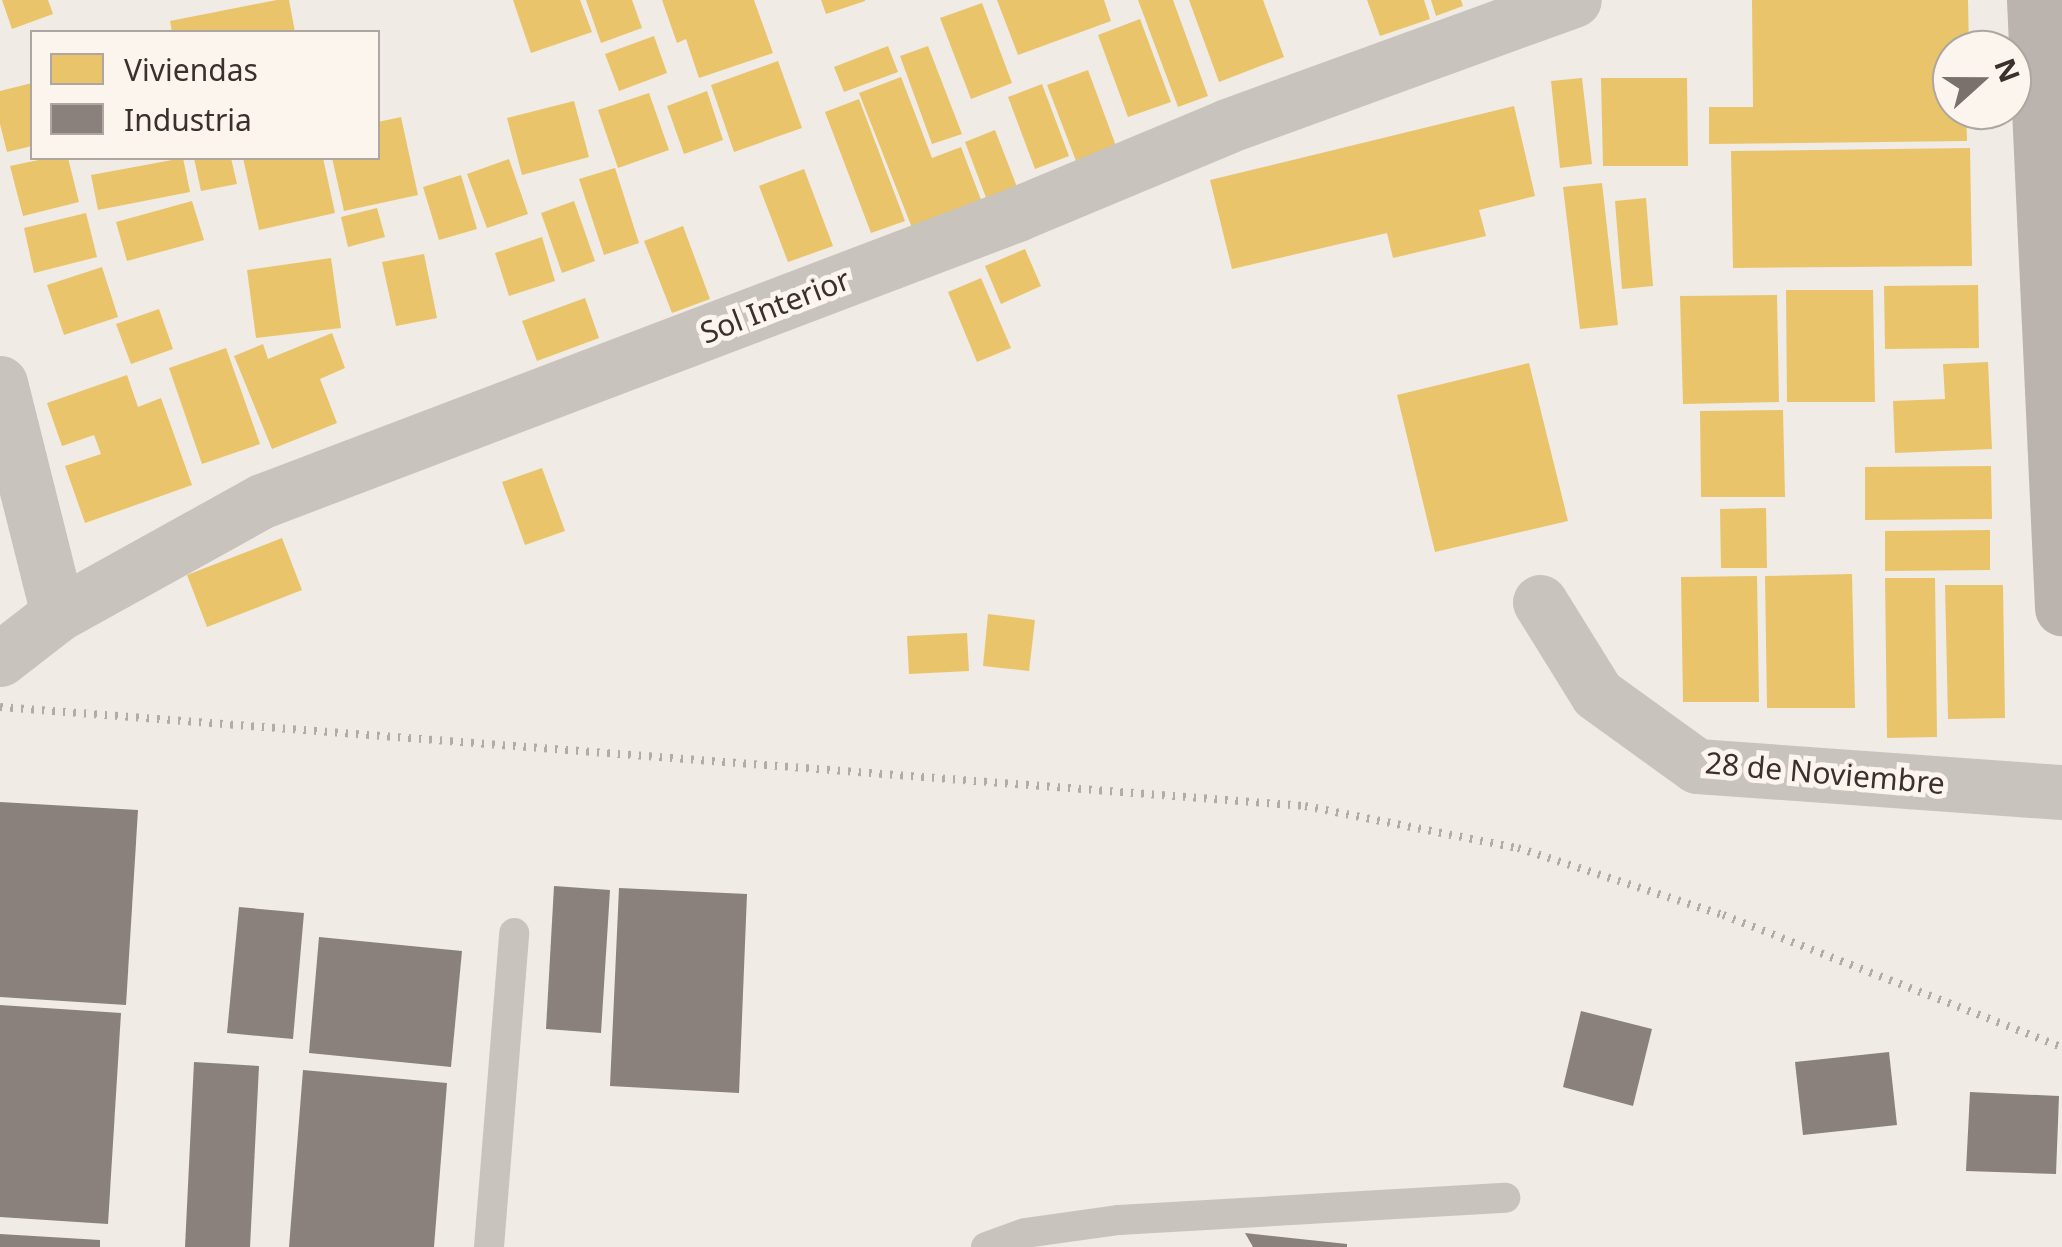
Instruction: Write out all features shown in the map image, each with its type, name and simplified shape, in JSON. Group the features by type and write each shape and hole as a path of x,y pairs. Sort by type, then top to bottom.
{"street":[{"name":"Sol Interior","path":"0,659 58,614 262,501 1017,214 1227,126 1574,0"},
{"path":"2034,0 2052,185 2062,608"},
{"path":"0,383 58,614"},
{"name":"28 de Noviembre","path":"1540,602 1598,694 1697,766 2062,792"}],"lane":[{"path":"489,1247 514,934"},
{"path":"986,1247 1025,1233 1118,1220 1504,1198"}],"building: Viviendas":[{"path":"2,0 48,0 53,14 12,29"},
{"path":"289,0 295,30 172,30 170,21"},
{"path":"513,0 580,0 592,32 531,53"},
{"path":"586,0 632,0 642,28 601,43"},
{"path":"662,0 754,0 773,53 699,78 686,39 677,43"},
{"path":"821,0 865,0 865,1 826,14"},
{"path":"997,0 1104,0 1111,21 1018,55"},
{"path":"1138,0 1173,0 1208,96 1178,107"},
{"path":"1189,0 1263,0 1284,57 1219,82"},
{"path":"1367,0 1424,0 1430,19 1380,36"},
{"path":"1431,0 1461,0 1463,6 1436,16"},
{"path":"1752,0 1968,0 1969,30 1932,30 1932,130 1967,130 1967,141 1709,144 1709,107 1753,107"},
{"path":"982,3 1012,83 971,99 940,18"},
{"path":"1140,19 1171,102 1128,117 1098,35"},
{"path":"654,36 667,73 619,91 605,54"},
{"path":"888,46 898,72 844,92 834,67"},
{"path":"928,46 962,134 932,144 900,56"},
{"path":"778,61 802,128 734,152 711,85"},
{"path":"1088,70 1116,146 1076,161 1047,85"},
{"path":"901,77 932,158 961,147 983,205 914,233 859,93"},
{"path":"1582,78 1592,164 1560,168 1551,81"},
{"path":"1601,78 1687,78 1688,166 1603,166"},
{"path":"30,84 30,146 7,152 0,124 0,91"},
{"path":"1042,84 1069,156 1035,169 1008,97"},
{"path":"707,91 723,140 684,154 667,106"},
{"path":"649,93 669,150 618,168 598,110"},
{"path":"859,99 905,221 871,233 825,112"},
{"path":"574,101 589,157 522,175 507,118"},
{"path":"1514,106 1535,196 1479,210 1486,236 1393,258 1387,233 1232,269 1210,180"},
{"path":"401,117 418,195 344,211 332,160 380,160 380,122"},
{"path":"995,130 1019,192 988,203 965,142"},
{"path":"1970,148 1972,266 1733,268 1731,151"},
{"path":"509,159 528,214 487,228 467,174"},
{"path":"38,160 68,160 79,202 23,216 10,166"},
{"path":"183,160 190,192 98,210 91,175"},
{"path":"194,160 231,160 237,184 201,191"},
{"path":"243,160 323,160 335,213 259,230"},
{"path":"615,168 639,243 604,255 579,179"},
{"path":"804,169 833,246 788,262 759,186"},
{"path":"461,175 477,229 439,240 423,187"},
{"path":"1602,183 1618,325 1580,329 1563,187"},
{"path":"1646,198 1653,286 1622,289 1615,201"},
{"path":"192,201 204,240 127,261 116,222"},
{"path":"574,201 595,261 562,273 541,213"},
{"path":"377,208 385,237 348,247 341,217"},
{"path":"86,213 97,257 34,273 24,228"},
{"path":"683,226 710,299 672,313 644,241"},
{"path":"542,237 555,281 509,296 495,253"},
{"path":"1025,249 1041,286 1001,304 985,266"},
{"path":"424,254 437,318 396,326 382,262"},
{"path":"331,258 341,328 256,338 247,270"},
{"path":"102,267 118,317 64,335 47,285"},
{"path":"981,278 1011,348 977,362 948,292"},
{"path":"1978,285 1979,348 1885,349 1884,286"},
{"path":"1786,290 1873,290 1875,402 1787,402"},
{"path":"1777,295 1779,402 1683,404 1680,296"},
{"path":"585,298 599,338 537,361 522,321"},
{"path":"159,309 173,349 131,364 116,324"},
{"path":"332,333 345,368 320,379 337,423 272,449 234,356 263,344 268,359"},
{"path":"226,348 260,444 202,464 169,368"},
{"path":"1988,362 1992,449 1895,453 1893,401 1945,399 1943,364"},
{"path":"1529,363 1568,521 1435,552 1397,395"},
{"path":"127,375 138,407 161,398 192,485 85,523 65,466 101,454 94,435 62,446 47,403"},
{"path":"1783,410 1785,497 1701,497 1700,411"},
{"path":"1991,466 1992,519 1865,520 1865,467"},
{"path":"542,468 565,531 525,545 502,482"},
{"path":"1766,508 1767,568 1721,568 1720,509"},
{"path":"1990,530 1990,570 1885,571 1885,531"},
{"path":"282,538 302,590 207,627 187,575"},
{"path":"1852,574 1855,708 1767,708 1765,576"},
{"path":"1757,576 1759,702 1683,702 1681,577"},
{"path":"1885,578 1935,578 1937,737 1887,738"},
{"path":"1945,585 2003,585 2005,718 1948,719"},
{"path":"988,614 1035,620 1029,671 983,666"},
{"path":"967,633 969,671 909,674 907,636"}],"building: Industria":[{"path":"0,802 138,810 126,1005 0,997"},
{"path":"554,886 610,890 601,1033 546,1029"},
{"path":"619,888 747,894 739,1093 610,1086"},
{"path":"239,907 304,913 293,1039 227,1033"},
{"path":"319,937 462,951 451,1067 309,1053"},
{"path":"0,1005 121,1013 108,1224 0,1217"},
{"path":"1581,1011 1652,1029 1633,1106 1563,1087"},
{"path":"1889,1052 1897,1125 1803,1135 1795,1062"},
{"path":"194,1062 259,1066 250,1247 185,1247"},
{"path":"303,1070 447,1083 434,1247 289,1247"},
{"path":"1970,1092 2059,1096 2056,1174 1966,1171"},
{"path":"1245,1233 1347,1244 1347,1247 1253,1247"},
{"path":"0,1234 100,1240 100,1247 0,1247"}],"railway":[{"path":"0,707 1305,806 1518,848 1723,915 2062,1047"}]}
